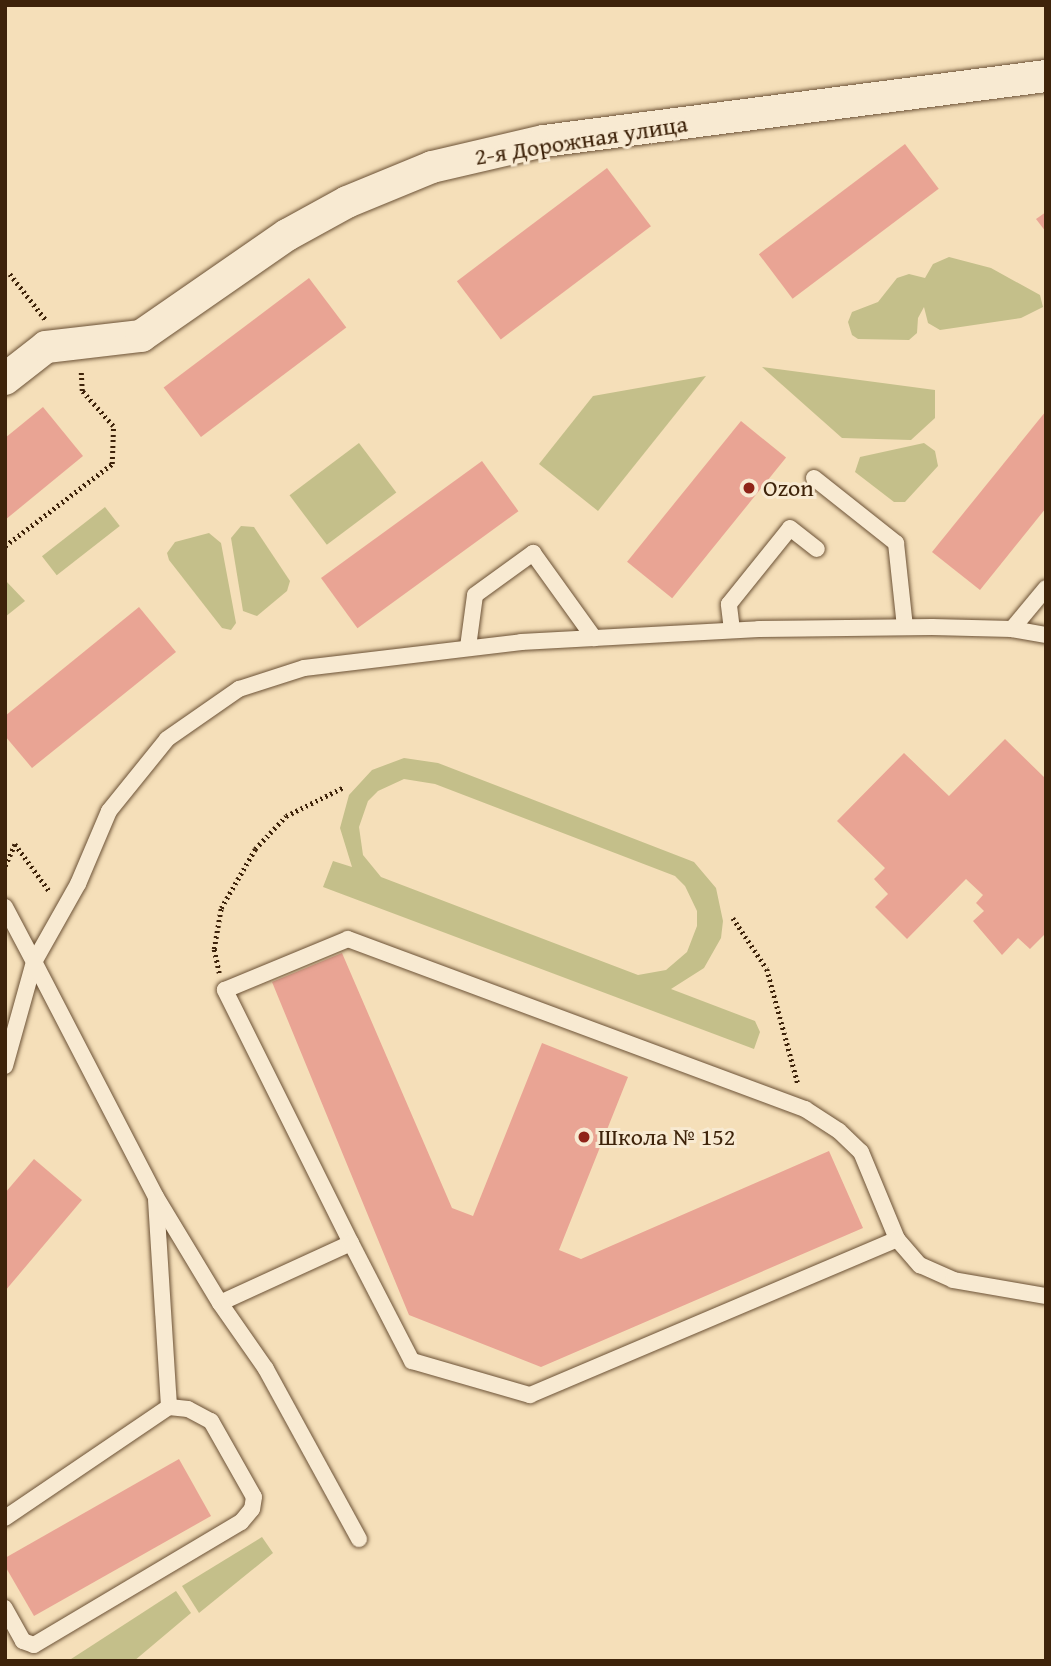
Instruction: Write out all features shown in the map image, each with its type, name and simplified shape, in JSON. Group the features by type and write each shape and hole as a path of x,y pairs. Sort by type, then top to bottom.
{"street":[{"name":"2-я Дорожная улица","path":"5,379 46,347 141,336 287,235 347,202 432,167 544,141 1046,76"}],"lane":[{"path":"814,478 896,543 905,627"},
{"path":"732,630 729,604 790,528 817,549"},
{"path":"468,647 475,595 533,553 594,638"},
{"path":"1012,629 1046,588"},
{"path":"5,1066 34,962 63,911 109,811 167,739 239,689 304,668 468,647 594,638 732,630 905,627 1012,629 1046,635"},
{"path":"5,907 156,1197 220,1303 266,1369 359,1539"},
{"path":"897,1239 530,1395 412,1362 225,990 348,939 805,1109 839,1131 861,1152 897,1239 920,1265 953,1280 1046,1296"},
{"path":"156,1197 169,1407"},
{"path":"220,1303 351,1243"},
{"path":"5,1518 169,1407 188,1409 211,1421 254,1497 252,1509 241,1522 34,1645 23,1641 5,1608"}],"path":[{"path":"5,546 112,464"},
{"path":"225,990 215,958 215,930 235,881 286,816 344,787"},
{"path":"5,866 15,844 63,911"},
{"path":"733,918 767,969 805,1109"}],"shaded area":[{"path":"949,257 991,268 1040,295 1043,307 1021,318 940,330 928,323 924,307 918,318 917,333 909,340 858,339 852,335 848,322 852,312 878,302 897,278 909,274 925,278 933,264"},
{"path":"762,367 935,390 935,418 911,440 842,438"},
{"path":"706,376 598,511 539,464 593,396"},
{"path":"359,443 396,493 327,545 290,495"},
{"path":"924,443 935,451 938,466 905,502 894,502 855,472 860,457"},
{"path":"105,507 120,526 57,575 42,556"},
{"path":"241,526 254,527 290,581 287,591 257,616 243,611 231,538"},
{"path":"209,533 221,543 236,623 231,630 222,628 169,560 167,553 175,542"},
{"path":"5,580 25,601 5,617"},
{"path":"404,758 438,763 694,862 716,888 723,921 721,938 704,968 671,989 755,1021 760,1032 754,1049 323,887 333,861 352,867 340,828 349,795 372,770","holes":["404,779 435,784 675,876 685,886 697,911 697,926 687,952 666,970 638,975 381,877 363,855 359,827 368,801 378,791"]},
{"path":"262,1537 273,1553 199,1613 182,1586"},
{"path":"176,1591 191,1613 134,1661 68,1661"}],"building":[{"path":"905,144 939,189 793,299 759,254"},
{"path":"607,168 651,226 501,339 457,281"},
{"path":"1046,212 1046,232 1036,219"},
{"path":"309,278 346,328 201,437 164,388"},
{"path":"43,407 83,456 5,520 5,438"},
{"path":"1046,411 1046,508 980,590 932,552"},
{"path":"741,421 786,458 672,598 627,562"},
{"path":"482,461 518,511 357,628 321,578"},
{"path":"139,607 176,652 32,768 5,736 5,716"},
{"path":"1005,739 1046,779 1046,933 1030,949 1018,938 1002,955 973,921 984,911 976,903 983,895 966,879 907,939 875,907 888,894 874,879 885,868 837,821 904,753 949,796"},
{"path":"342,953 452,1208 473,1216 542,1043 628,1077 559,1250 581,1259 829,1151 863,1228 541,1367 409,1315 272,982"},
{"path":"34,1159 82,1200 5,1291 5,1193"},
{"path":"179,1459 211,1516 34,1616 5,1566 5,1558"}],"place":[{"name":"Ozon","path":"749,488"},
{"name":"Школа № 152","path":"584,1137"}]}
